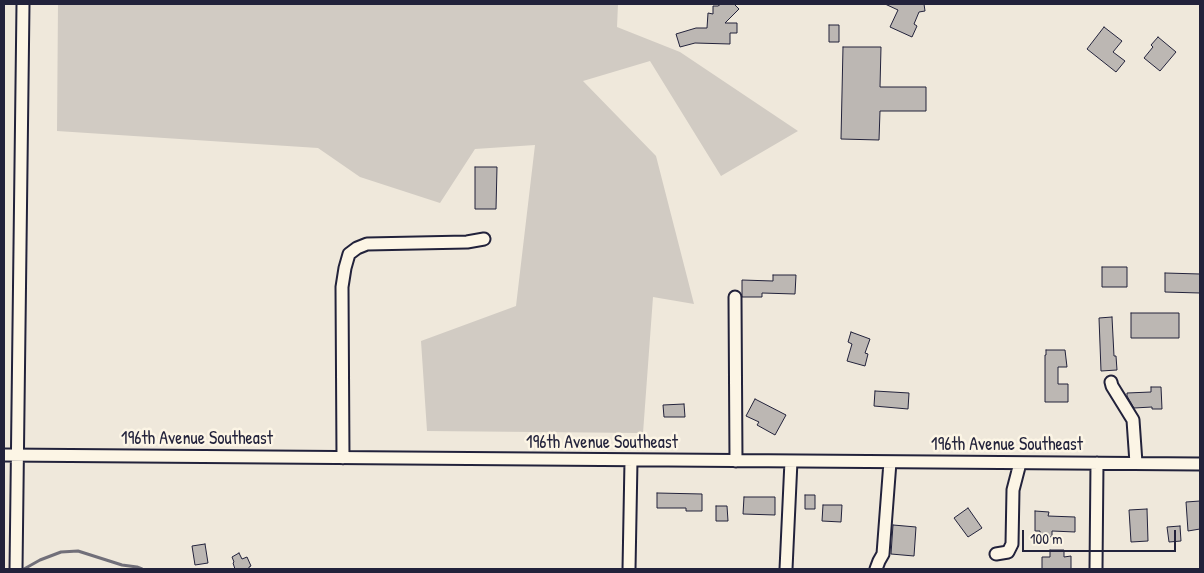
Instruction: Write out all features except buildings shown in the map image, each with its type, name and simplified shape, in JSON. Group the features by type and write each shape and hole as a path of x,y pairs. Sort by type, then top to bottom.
{"street":[{"path":"16,569 23,4"},
{"path":"343,458 342,287 349,254 367,244 467,242 484,239"},
{"path":"735,297 736,461"},
{"path":"1111,382 1133,420 1136,463"},
{"name":"196th Avenue Southeast","path":"4,455 1200,464"},
{"path":"629,569 631,461"},
{"path":"786,569 791,461"},
{"path":"876,569 883,554 890,462"},
{"path":"996,554 1008,552 1012,544 1014,490 1020,463"},
{"path":"1096,569 1097,463"}],"shaded area":[{"path":"58,4 618,4 617,27 680,52 798,131 721,176 650,61 583,81 656,156 694,304 653,297 643,433 427,431 421,341 516,306 535,145 475,149 440,203 360,177 318,148 57,131"}],"waterway":[{"path":"24,569 61,552 78,551 122,565 142,569"}]}
